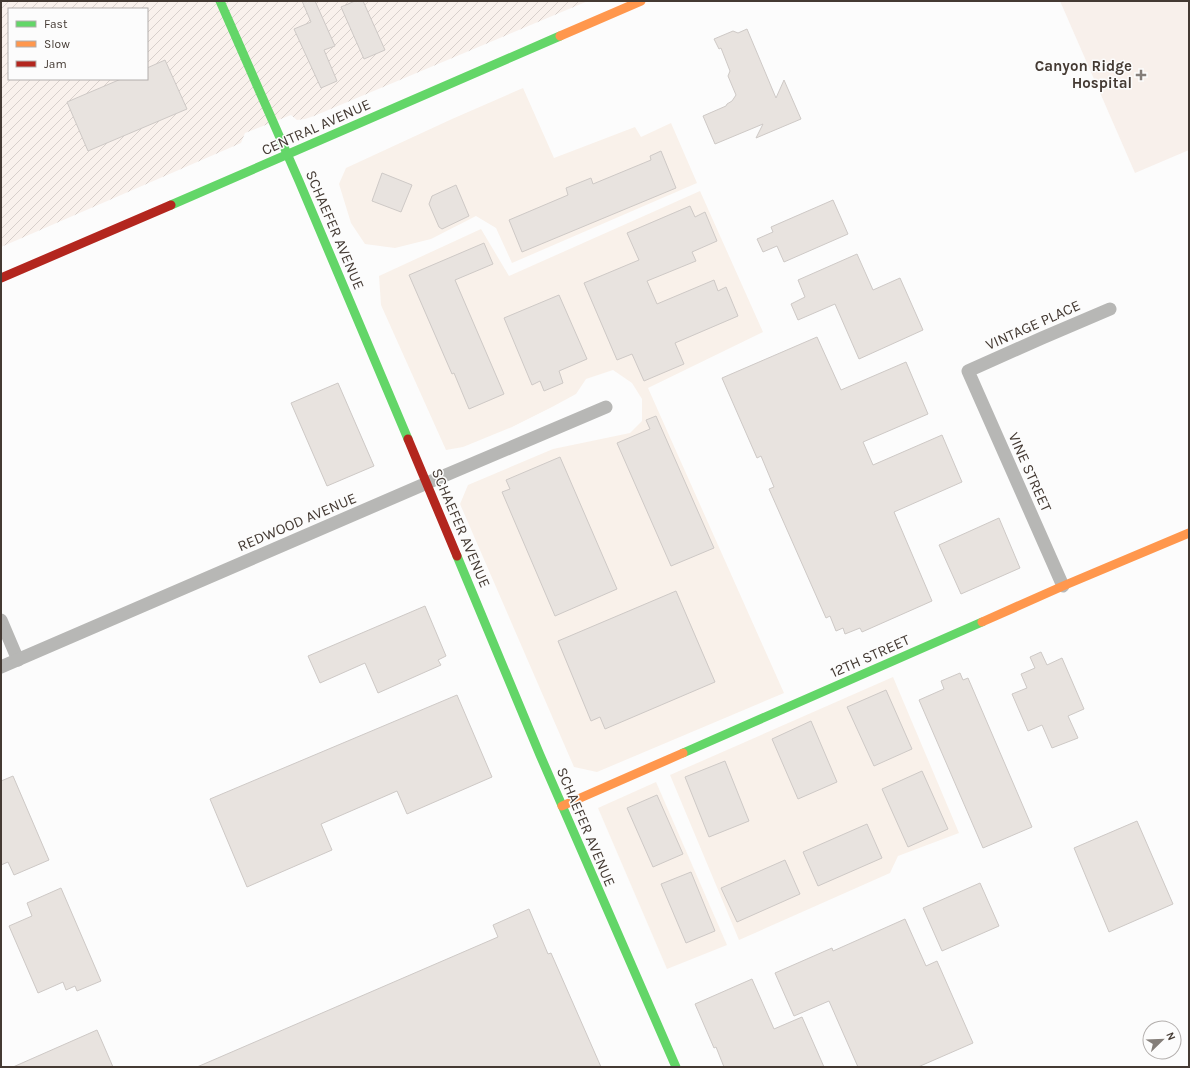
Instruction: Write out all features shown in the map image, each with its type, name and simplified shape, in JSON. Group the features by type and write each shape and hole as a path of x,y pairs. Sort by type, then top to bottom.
{"street":[{"name":"SCHAEFER AVENUE","path":"220,1 288,155 540,755 676,1067"},
{"name":"CENTRAL AVENUE","path":"1,278 641,1"},
{"name":"VINTAGE PLACE","path":"968,371 1110,309"},
{"name":"VINE STREET","path":"968,371 1063,586"},
{"name":"REDWOOD AVENUE","path":"1,667 606,407"},
{"name":"12TH STREET","path":"562,806 1063,586 1189,533"},
{"path":"1,620 18,660"}],"shaded area":[{"path":"1,1 588,1 314,116 297,120 291,115 245,133 241,143 1,247"},
{"name":"Canyon Ridge Hospital","path":"1060,1 1189,1 1189,150 1135,173"},
{"path":"523,88 554,158 635,127 641,137 671,123 697,183 512,263 496,228 476,216 431,239 395,248 365,244 351,223 339,184 346,168"},
{"path":"700,191 763,332 648,388 784,693 597,772 574,767 460,504 468,485 553,449 630,433 642,421 642,399 632,383 613,370 586,379 576,394 512,427 463,447 446,450 381,305 379,276 481,229 509,276"},
{"path":"893,677 959,833 898,856 890,873 739,940 670,775"},
{"path":"656,782 727,945 667,969 598,808"}],"building":[{"path":"302,1 315,1 335,46 324,50 337,81 321,88 294,29 311,22"},
{"path":"355,1 363,1 385,50 364,59 341,7"},
{"path":"747,29 776,98 784,80 801,119 756,138 763,124 715,144 703,116 726,106 736,95 728,76 730,71 721,48 719,49 714,39 733,31 738,33"},
{"path":"165,60 187,109 88,151 67,102 119,80 148,80 148,68"},
{"path":"661,151 676,188 522,252 509,220 568,195 566,188 591,178 593,184 651,160 650,156"},
{"path":"382,173 412,185 401,212 372,201"},
{"path":"456,185 469,216 442,229 439,227 429,204 432,196"},
{"path":"833,200 848,234 784,262 777,246 763,252 757,239 773,232 771,227"},
{"path":"690,206 695,217 705,212 717,241 692,252 696,261 647,281 657,304 714,280 718,291 726,287 738,316 675,343 684,364 644,381 632,354 617,360 584,283 639,260 627,233"},
{"path":"484,243 493,264 455,280 504,394 469,409 454,373 452,374 409,275"},
{"path":"857,254 873,290 900,278 923,330 859,359 835,304 798,320 791,304 805,297 798,280"},
{"path":"559,295 587,359 559,371 563,383 544,391 540,381 532,385 504,318"},
{"path":"817,337 841,390 906,362 928,414 863,442 873,465 942,435 962,482 894,512 932,601 862,632 860,628 845,634 843,628 836,631 830,616 826,618 769,489 774,487 761,456 757,458 722,378"},
{"path":"338,383 374,466 327,486 291,403"},
{"path":"656,416 714,548 671,566 617,443 650,429 646,420"},
{"path":"560,457 617,589 555,616 502,492 510,489 506,480"},
{"path":"999,518 1020,568 961,594 939,545"},
{"path":"676,591 715,682 605,729 600,717 591,721 558,641"},
{"path":"425,606 446,656 438,660 441,665 378,693 365,663 320,683 308,656"},
{"path":"1041,652 1047,665 1062,658 1084,709 1068,716 1078,738 1052,748 1042,725 1028,731 1012,694 1027,688 1021,674 1035,668 1030,657"},
{"path":"960,673 963,680 968,678 1032,827 983,848 919,700 944,689 941,681"},
{"path":"886,690 912,749 874,766 847,707"},
{"path":"457,695 492,777 407,814 397,791 321,824 332,850 247,887 210,799"},
{"path":"811,721 837,782 798,799 772,739"},
{"path":"725,761 749,821 709,837 685,777"},
{"path":"922,771 948,829 908,847 882,789"},
{"path":"13,776 49,860 14,875 8,862 1,865 1,781"},
{"path":"657,795 683,854 653,867 627,808"},
{"path":"1137,821 1173,904 1109,932 1074,848"},
{"path":"867,824 882,858 818,886 803,852"},
{"path":"785,860 800,894 737,922 721,888"},
{"path":"691,872 715,931 686,943 661,884"},
{"path":"980,883 999,926 942,951 923,908"},
{"path":"61,888 101,981 77,991 75,986 66,990 63,982 38,993 9,926 32,916 27,903"},
{"path":"529,909 548,954 551,953 601,1067 197,1067 498,937 493,925"},
{"path":"905,919 926,966 937,961 973,1043 918,1067 858,1067 829,1001 794,1016 775,973 832,948 833,951"},
{"path":"752,979 774,1029 802,1017 824,1067 724,1067 695,1004"},
{"path":"97,1030 113,1067 13,1067"}],"traffic: fast":[{"path":"220,1 299,181 408,439"},
{"path":"171,205 560,36"},
{"path":"457,556 540,755 676,1067"},
{"path":"683,753 982,622"}],"traffic: slow":[{"path":"560,36 641,1"},
{"path":"982,622 1189,533"},
{"path":"562,806 683,753"}],"traffic: jam":[{"path":"1,278 171,205"},
{"path":"408,439 457,556"}],"place":[{"name":"Canyon Ridge Hospital","path":"1141,75"}]}
